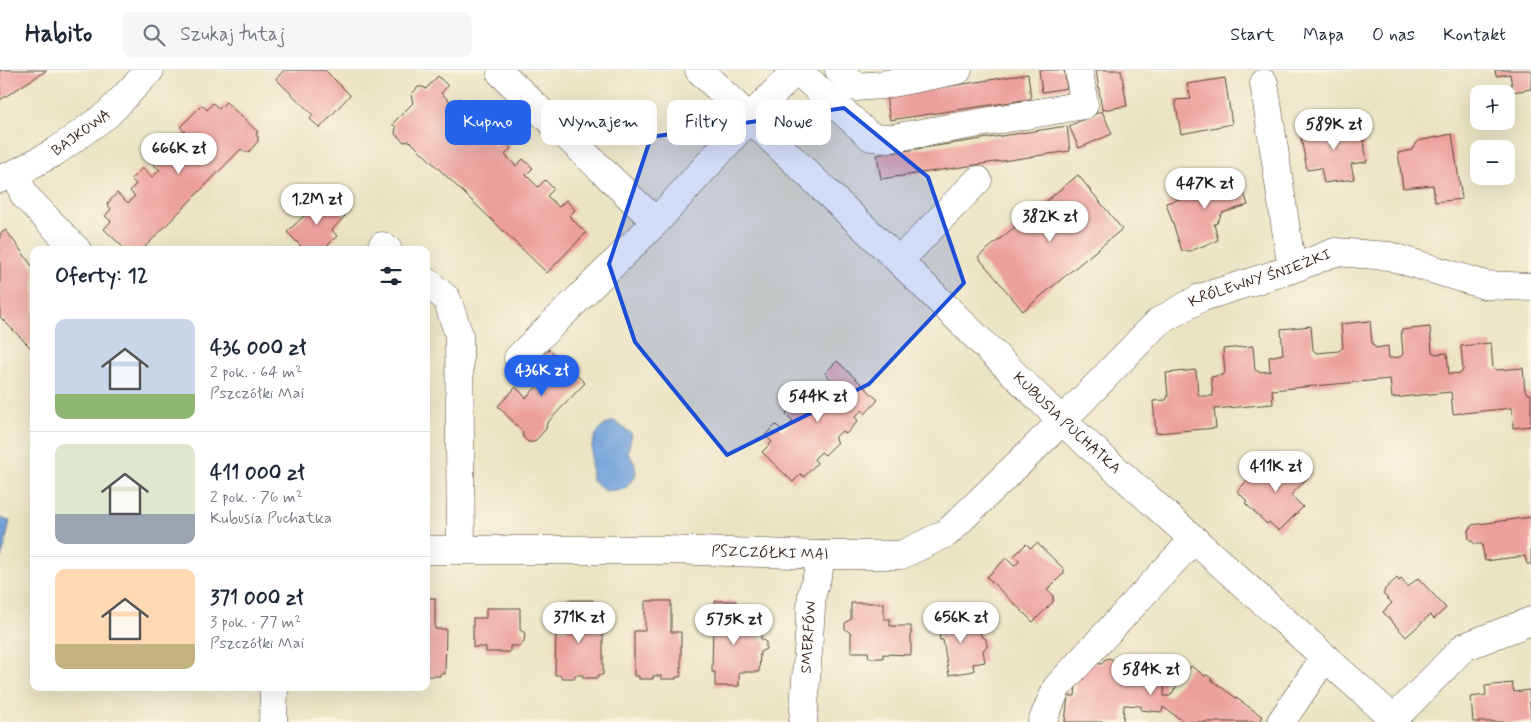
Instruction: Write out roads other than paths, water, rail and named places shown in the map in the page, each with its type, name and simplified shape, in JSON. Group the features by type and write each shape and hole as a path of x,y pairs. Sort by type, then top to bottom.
{"street":[{"name":"BAJKOWA","path":"8,176 55,152 108,114 150,70"},
{"name":"KUBUSIA PUCHATKA","path":"699,70 1062,420 1395,721 1464,647 1531,621"},
{"path":"518,358 656,222 749,119 797,70 871,137 892,138 1084,105 1079,70"},
{"path":"839,70 856,87 958,70"},
{"path":"501,73 656,222"},
{"name":"KRÓLEWNY ŚNIEŻKI","path":"1264,83 1292,268"},
{"path":"8,176 73,246"},
{"path":"899,261 978,180"},
{"name":"KRÓLEWNY ŚNIEŻKI","path":"1062,420 1158,322 1200,298 1335,252 1389,256 1485,285 1531,287"},
{"path":"430,284 447,299 459,335 461,550"},
{"name":"PSZCZÓŁKI MAI","path":"430,550 667,550 901,554 947,533 1062,420"},
{"path":"1042,722 1058,687 1194,539"},
{"name":"SMERFÓW","path":"803,722 812,594 823,554"},
{"path":"1280,722 1326,658"},
{"path":"273,722 274,691"}],"water":[{"path":"614,421 632,434 628,452 635,464 636,475 625,489 605,491 592,481 592,445 599,431 605,425"},
{"path":"0,518 10,521 0,561"}]}
